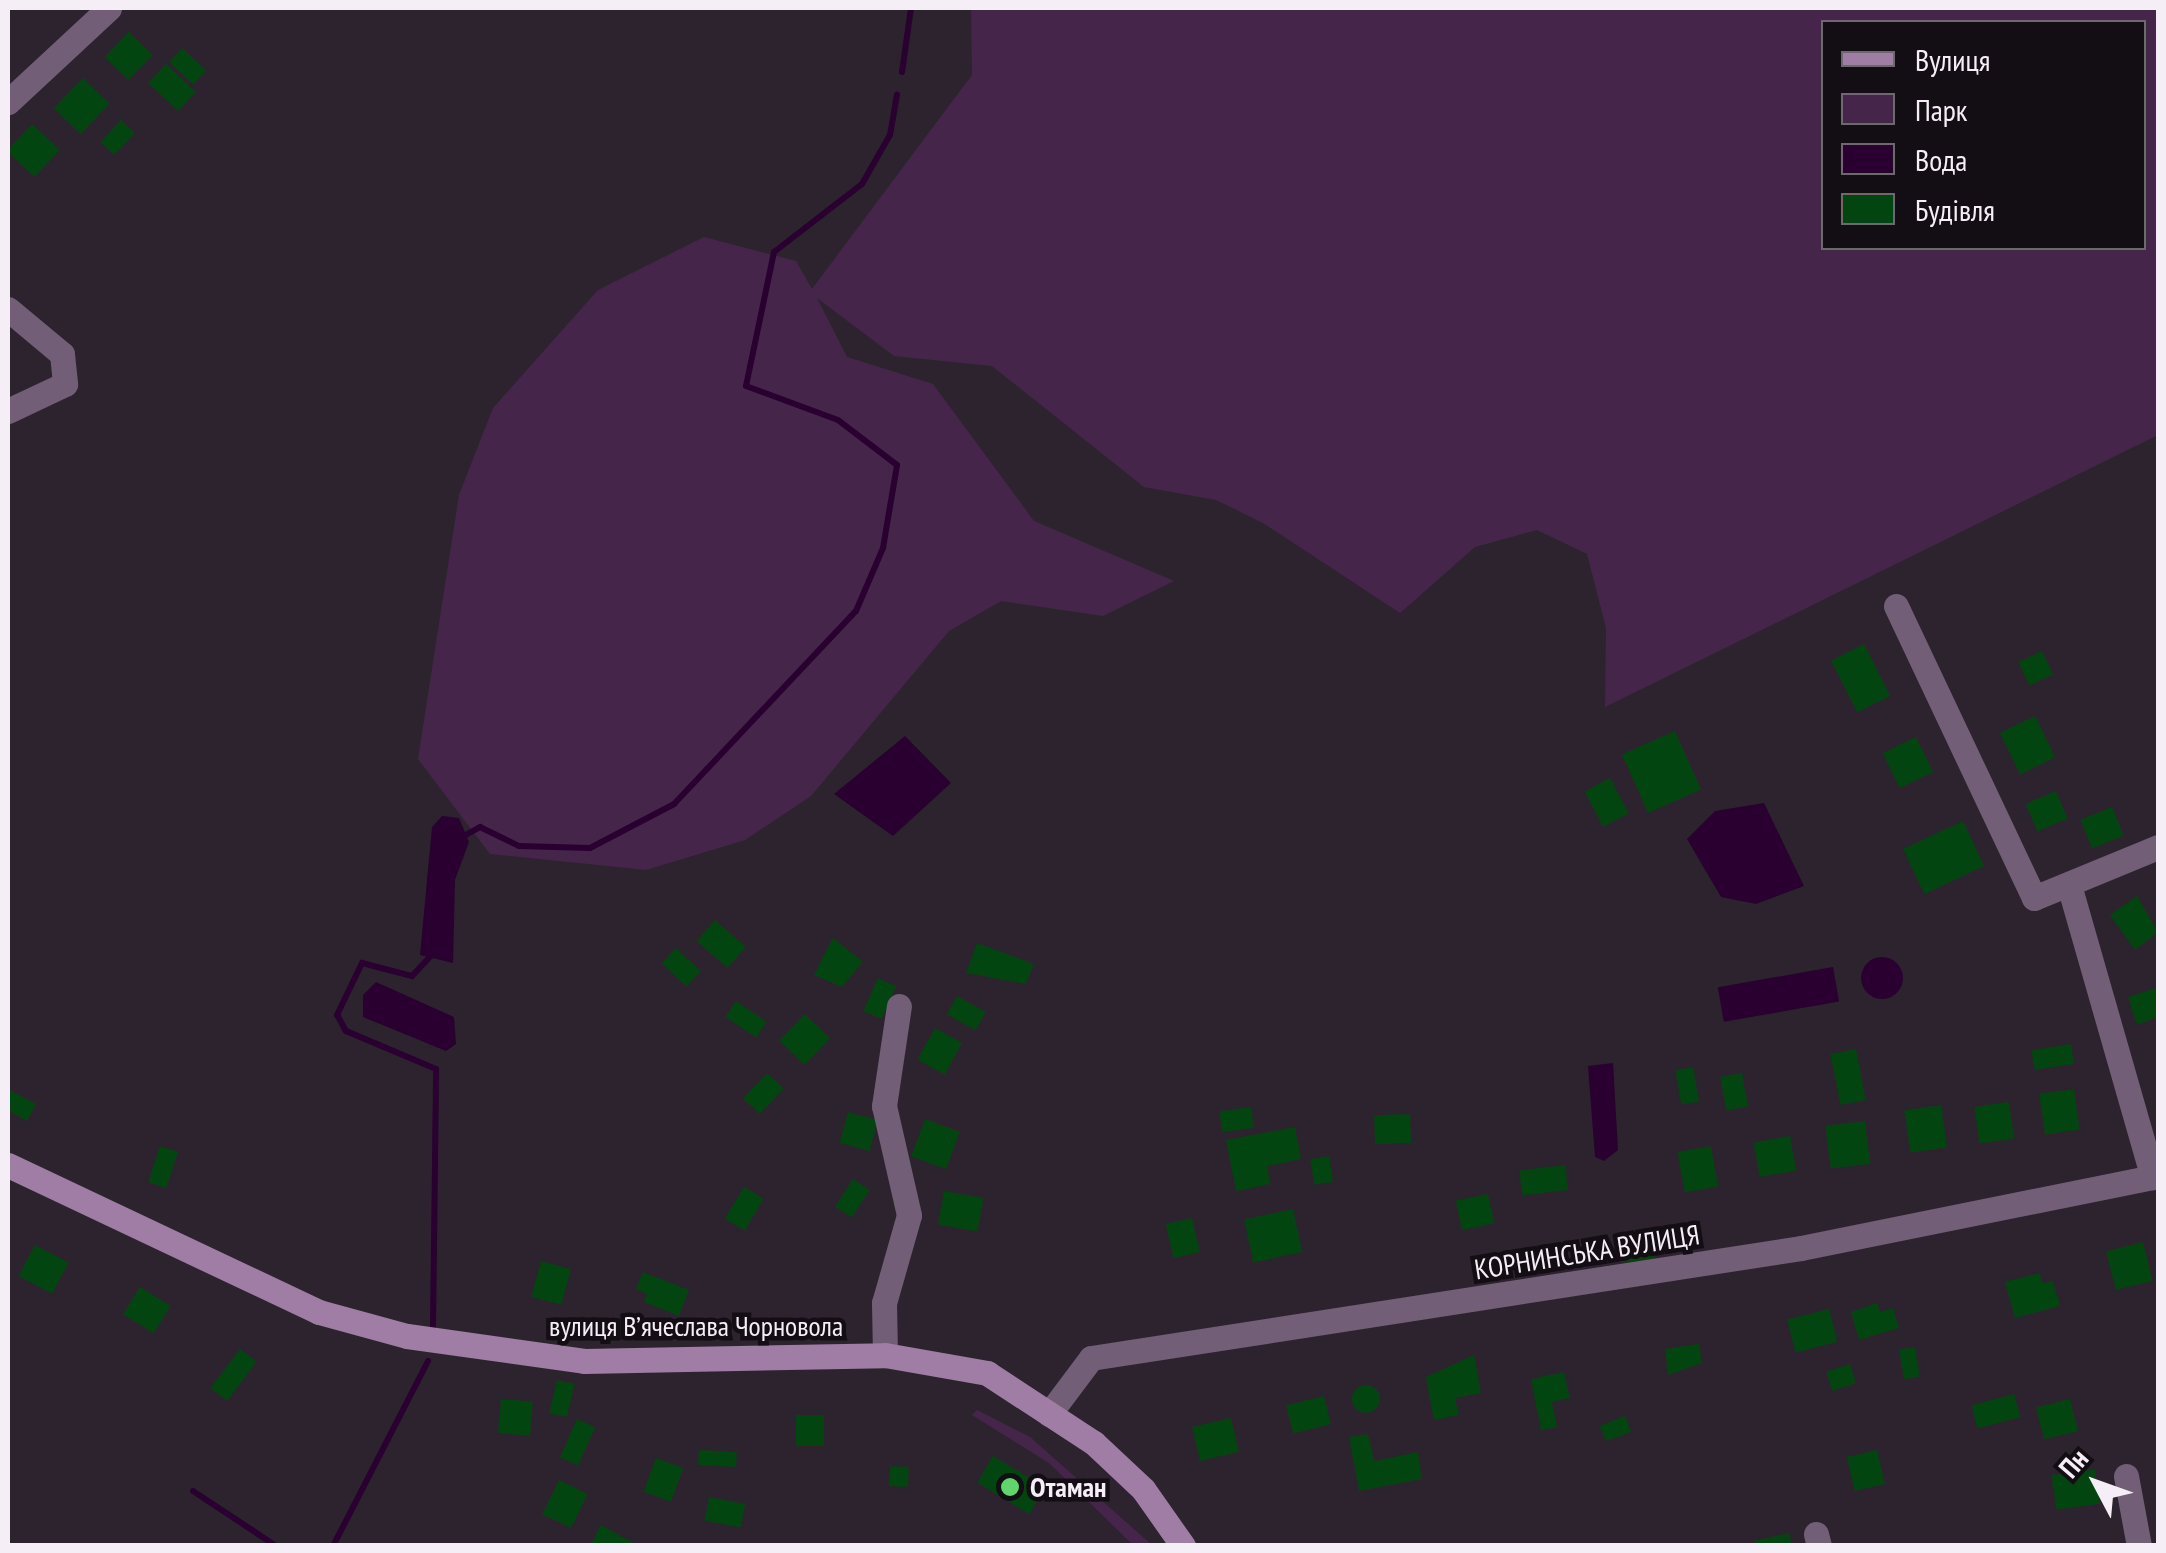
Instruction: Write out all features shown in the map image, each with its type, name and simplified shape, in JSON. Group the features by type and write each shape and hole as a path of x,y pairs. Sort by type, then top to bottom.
{"main road":[{"name":"вулиця Вʼячеслава Чорновола","path":"8,1166 319,1312 407,1336 584,1361 884,1355 987,1373 1049,1414 1143,1489 1183,1546"}],"street":[{"path":"8,102 109,8"},
{"path":"8,309 62,354 65,384 8,411"},
{"path":"1896,606 2034,898 2158,847"},
{"path":"2069,884 2156,1176"},
{"path":"884,1355 884,1303 909,1215 884,1106 899,1006"},
{"name":"КОРНИНСЬКА ВУЛИЦЯ","path":"1049,1414 1091,1358 1802,1248 2156,1176"},
{"path":"2126,1476 2139,1546"}],"green space":[{"path":"971,8 2158,8 2158,435 1605,707 1606,628 1587,554 1537,530 1475,547 1400,613 1263,523 1216,500 1144,487 992,366 894,356 817,298 847,357 933,384 1034,521 1174,581 1103,616 1001,601 949,631 811,796 745,840 646,870 490,854 418,759 459,495 493,408 598,290 704,237 796,261 812,289 972,75"},
{"path":"977,1410 1030,1437 1152,1545 1133,1545 1049,1463 972,1415"}],"water":[{"path":"905,736 951,783 893,836 834,794"},
{"path":"1764,803 1804,886 1756,904 1721,897 1687,839 1715,811"},
{"path":"442,816 459,818 469,842 455,880 453,963 420,955 432,827"},
{"path":"1882,957 1897,963 1903,978 1897,993 1882,999 1867,993 1861,978 1867,963"},
{"path":"1833,967 1839,1001 1724,1022 1718,987"},
{"path":"376,982 454,1017 456,1044 446,1051 363,1017 363,995"},
{"path":"1613,1063 1618,1150 1604,1161 1595,1157 1588,1066"}],"building":[{"path":"129,32 153,55 128,80 105,57"},
{"path":"182,48 206,71 193,84 169,62"},
{"path":"166,64 196,92 178,111 148,83"},
{"path":"83,78 110,104 80,134 54,108"},
{"path":"121,120 135,133 114,155 101,142"},
{"path":"32,124 60,150 35,177 8,152"},
{"path":"1864,644 1890,696 1857,712 1831,661"},
{"path":"2042,651 2053,675 2029,686 2018,662"},
{"path":"2035,716 2055,757 2020,774 2000,733"},
{"path":"1675,731 1701,789 1648,813 1622,755"},
{"path":"1916,737 1933,772 1900,788 1883,753"},
{"path":"1610,778 1629,813 1603,827 1584,792"},
{"path":"2056,791 2068,819 2037,832 2026,804"},
{"path":"2112,807 2124,836 2092,848 2080,820"},
{"path":"1963,821 1984,866 1924,894 1903,849"},
{"path":"2137,896 2158,932 2135,950 2110,915"},
{"path":"715,920 746,947 728,968 697,941"},
{"path":"833,938 863,962 842,987 814,975"},
{"path":"977,943 1034,964 1026,984 966,973"},
{"path":"676,948 701,971 687,987 662,963"},
{"path":"878,978 896,986 882,1019 863,1011"},
{"path":"2156,988 2158,1017 2137,1025 2128,997"},
{"path":"957,996 986,1012 976,1030 947,1014"},
{"path":"736,1001 767,1022 756,1037 725,1017"},
{"path":"805,1014 830,1038 804,1065 779,1041"},
{"path":"935,1028 962,1043 945,1075 918,1059"},
{"path":"2071,1044 2074,1064 2035,1070 2031,1050"},
{"path":"1856,1049 1866,1100 1840,1105 1830,1054"},
{"path":"1693,1067 1699,1101 1681,1105 1675,1070"},
{"path":"767,1073 784,1089 760,1114 743,1099"},
{"path":"1742,1073 1748,1106 1726,1110 1720,1077"},
{"path":"8,1089 36,1104 27,1121 8,1110"},
{"path":"2074,1089 2080,1130 2045,1134 2039,1094"},
{"path":"2009,1102 2014,1139 1979,1144 1974,1107"},
{"path":"1941,1105 1947,1148 1910,1153 1904,1110"},
{"path":"1251,1107 1254,1128 1222,1132 1219,1111"},
{"path":"848,1112 878,1120 870,1151 840,1143"},
{"path":"1410,1114 1411,1143 1375,1144 1374,1115"},
{"path":"925,1119 960,1132 946,1169 911,1157"},
{"path":"1865,1121 1870,1164 1831,1169 1825,1126"},
{"path":"1295,1127 1301,1159 1267,1166 1270,1184 1236,1191 1226,1140"},
{"path":"1790,1136 1796,1170 1760,1177 1754,1142"},
{"path":"160,1146 178,1152 166,1188 148,1182"},
{"path":"1711,1146 1718,1186 1685,1192 1678,1152"},
{"path":"1329,1156 1333,1182 1314,1185 1310,1159"},
{"path":"1565,1165 1568,1190 1522,1195 1519,1171"},
{"path":"853,1179 870,1190 852,1218 835,1207"},
{"path":"744,1187 764,1199 745,1231 725,1219"},
{"path":"944,1191 983,1198 977,1231 938,1224"},
{"path":"1488,1194 1494,1223 1462,1230 1456,1201"},
{"path":"1293,1209 1302,1252 1253,1262 1244,1219"},
{"path":"1192,1218 1200,1252 1174,1258 1166,1224"},
{"path":"2143,1242 2153,1281 2116,1290 2106,1251"},
{"path":"1652,1243 1654,1259 1623,1263 1621,1247"},
{"path":"35,1245 69,1263 52,1294 19,1276"},
{"path":"541,1261 571,1269 561,1305 531,1297"},
{"path":"643,1272 689,1290 679,1316 644,1302 647,1294 636,1289"},
{"path":"2040,1273 2042,1283 2053,1281 2060,1306 2015,1318 2005,1282"},
{"path":"140,1287 171,1306 154,1333 123,1314"},
{"path":"1877,1303 1880,1312 1893,1308 1899,1328 1859,1340 1851,1312"},
{"path":"1829,1309 1837,1342 1796,1352 1787,1319"},
{"path":"1699,1344 1702,1363 1668,1375 1665,1349"},
{"path":"1915,1347 1920,1377 1904,1379 1899,1350"},
{"path":"240,1349 257,1362 227,1401 211,1388"},
{"path":"1474,1355 1481,1393 1455,1398 1459,1415 1434,1420 1426,1377"},
{"path":"1850,1364 1856,1383 1832,1391 1826,1372"},
{"path":"1564,1372 1570,1398 1552,1402 1557,1427 1541,1430 1531,1379"},
{"path":"557,1380 575,1384 567,1417 549,1413"},
{"path":"1366,1385 1376,1389 1380,1399 1376,1409 1366,1413 1356,1409 1352,1399 1356,1389"},
{"path":"2014,1394 2020,1417 1978,1429 1971,1405"},
{"path":"1324,1396 1331,1424 1293,1434 1286,1405"},
{"path":"501,1399 533,1402 530,1436 498,1433"},
{"path":"2070,1399 2078,1431 2044,1439 2036,1407"},
{"path":"796,1415 824,1415 824,1446 796,1446"},
{"path":"1625,1416 1631,1432 1606,1442 1600,1426"},
{"path":"1231,1418 1239,1452 1200,1461 1192,1427"},
{"path":"577,1419 595,1427 578,1466 560,1457"},
{"path":"1368,1434 1374,1461 1418,1452 1422,1479 1359,1491 1349,1437"},
{"path":"699,1450 737,1452 736,1467 698,1465"},
{"path":"1877,1450 1885,1484 1855,1491 1847,1457"},
{"path":"993,1456 1045,1487 1029,1514 977,1483"},
{"path":"656,1458 683,1468 671,1502 644,1492"},
{"path":"890,1466 909,1467 908,1487 889,1486"},
{"path":"2095,1469 2100,1504 2056,1510 2051,1475"},
{"path":"559,1480 588,1494 571,1528 542,1514"},
{"path":"709,1497 745,1504 741,1528 704,1521"},
{"path":"601,1525 632,1542 630,1546 590,1546"},
{"path":"1789,1533 1792,1546 1755,1546 1754,1541"}],"waterway":[{"path":"902,72 911,8"},
{"path":"462,837 480,827 519,846 590,848 674,804 856,611 883,548 897,465 838,420 746,386 774,252 862,184 890,135 897,95"},
{"path":"433,1326 436,1069 346,1031 337,1015 362,963 412,976 434,952"},
{"path":"333,1546 428,1361"},
{"path":"193,1491 276,1546"}],"place":[{"name":"Отаман","path":"1010,1487"}]}
